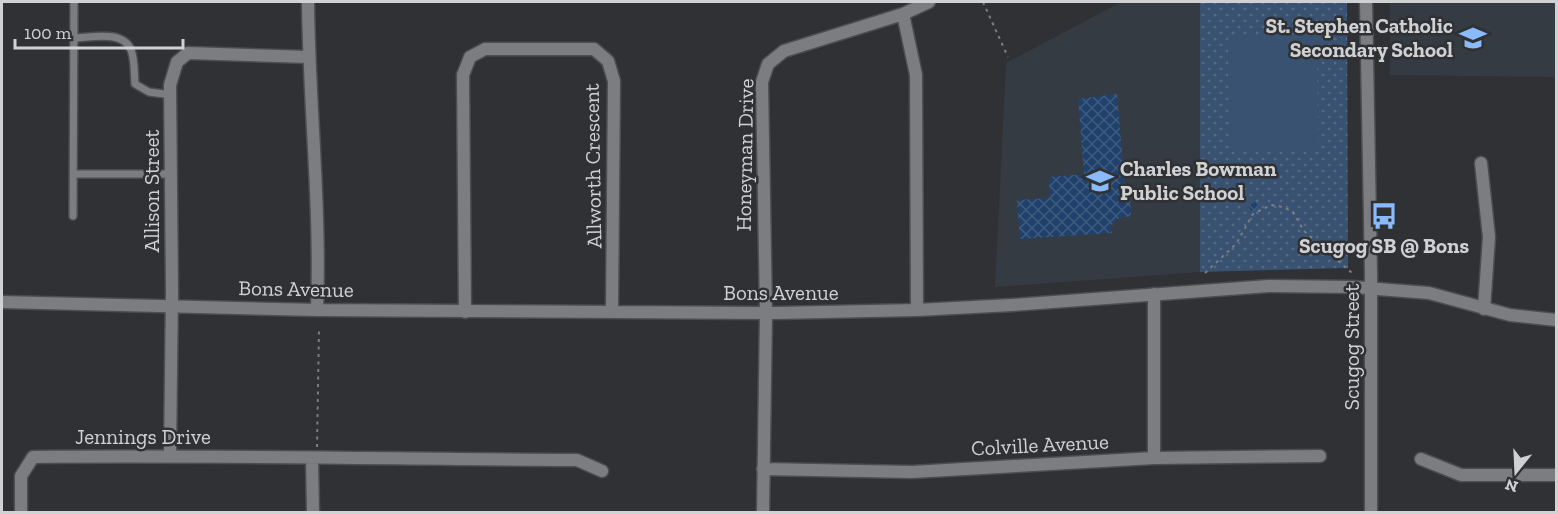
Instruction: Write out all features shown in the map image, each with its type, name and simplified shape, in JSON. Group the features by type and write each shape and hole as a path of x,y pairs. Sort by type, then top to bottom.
{"street":[{"path":"308,2 308,57 314,113 317,310"},
{"name":"Honeyman Drive","path":"763,513 766,313 762,82 768,64 784,51 903,14 929,2"},
{"name":"Scugog Street","path":"1366,2 1371,513"},
{"path":"903,14 916,75 917,310"},
{"name":"Allworth Crescent","path":"465,312 463,75 470,57 485,49 594,49 608,61 614,81 612,312"},
{"name":"Allison Street","path":"170,455 172,95 170,85 177,62 188,53 308,57"},
{"path":"1481,164 1489,237 1484,309"},
{"name":"Bons Avenue","path":"2,302 317,310 766,313 917,310 1269,286 1429,293 1510,315 1557,320"},
{"path":"1154,294 1154,458"},
{"name":"Jennings Drive","path":"21,513 21,476 33,457 170,455 577,460 602,471"},
{"name":"Colville Avenue","path":"763,469 912,472 1154,458 1320,456"},
{"path":"312,458 313,513"},
{"path":"1421,459 1461,475 1557,475"}],"lane":[{"path":"73,216 74,2"},
{"path":"73,38 116,36 128,44 132,51 135,84 149,92 172,95"},
{"path":"74,174 171,174"}],"path":[{"path":"983,2 1008,57"},
{"path":"1205,273 1236,244 1253,214 1271,205 1293,212 1304,231 1352,273"},
{"path":"312,458 318,447 319,328"}],"shaded area":[{"name":"Charles Bowman Public School","path":"1121,2 1200,2 1200,272 995,287 1006,63"},
{"path":"1200,2 1347,2 1348,268 1200,272"},
{"name":"St. Stephen Catholic Secondary School","path":"1390,2 1556,2 1556,77 1390,75"},
{"path":"1228,35 1317,35 1318,150 1229,150"}],"building":[{"path":"1117,94 1125,188 1130,188 1131,216 1119,218 1112,225 1112,233 1020,239 1017,200 1050,198 1049,177 1084,174 1078,99"},
{"path":"1255,202 1259,207 1252,212 1248,206"}],"place":[{"name":"St. Stephen Catholic Secondary School","path":"1473,38"},
{"name":"Charles Bowman Public School","path":"1100,181"},
{"name":"Scugog SB @ Bons","path":"1384,216"}]}
